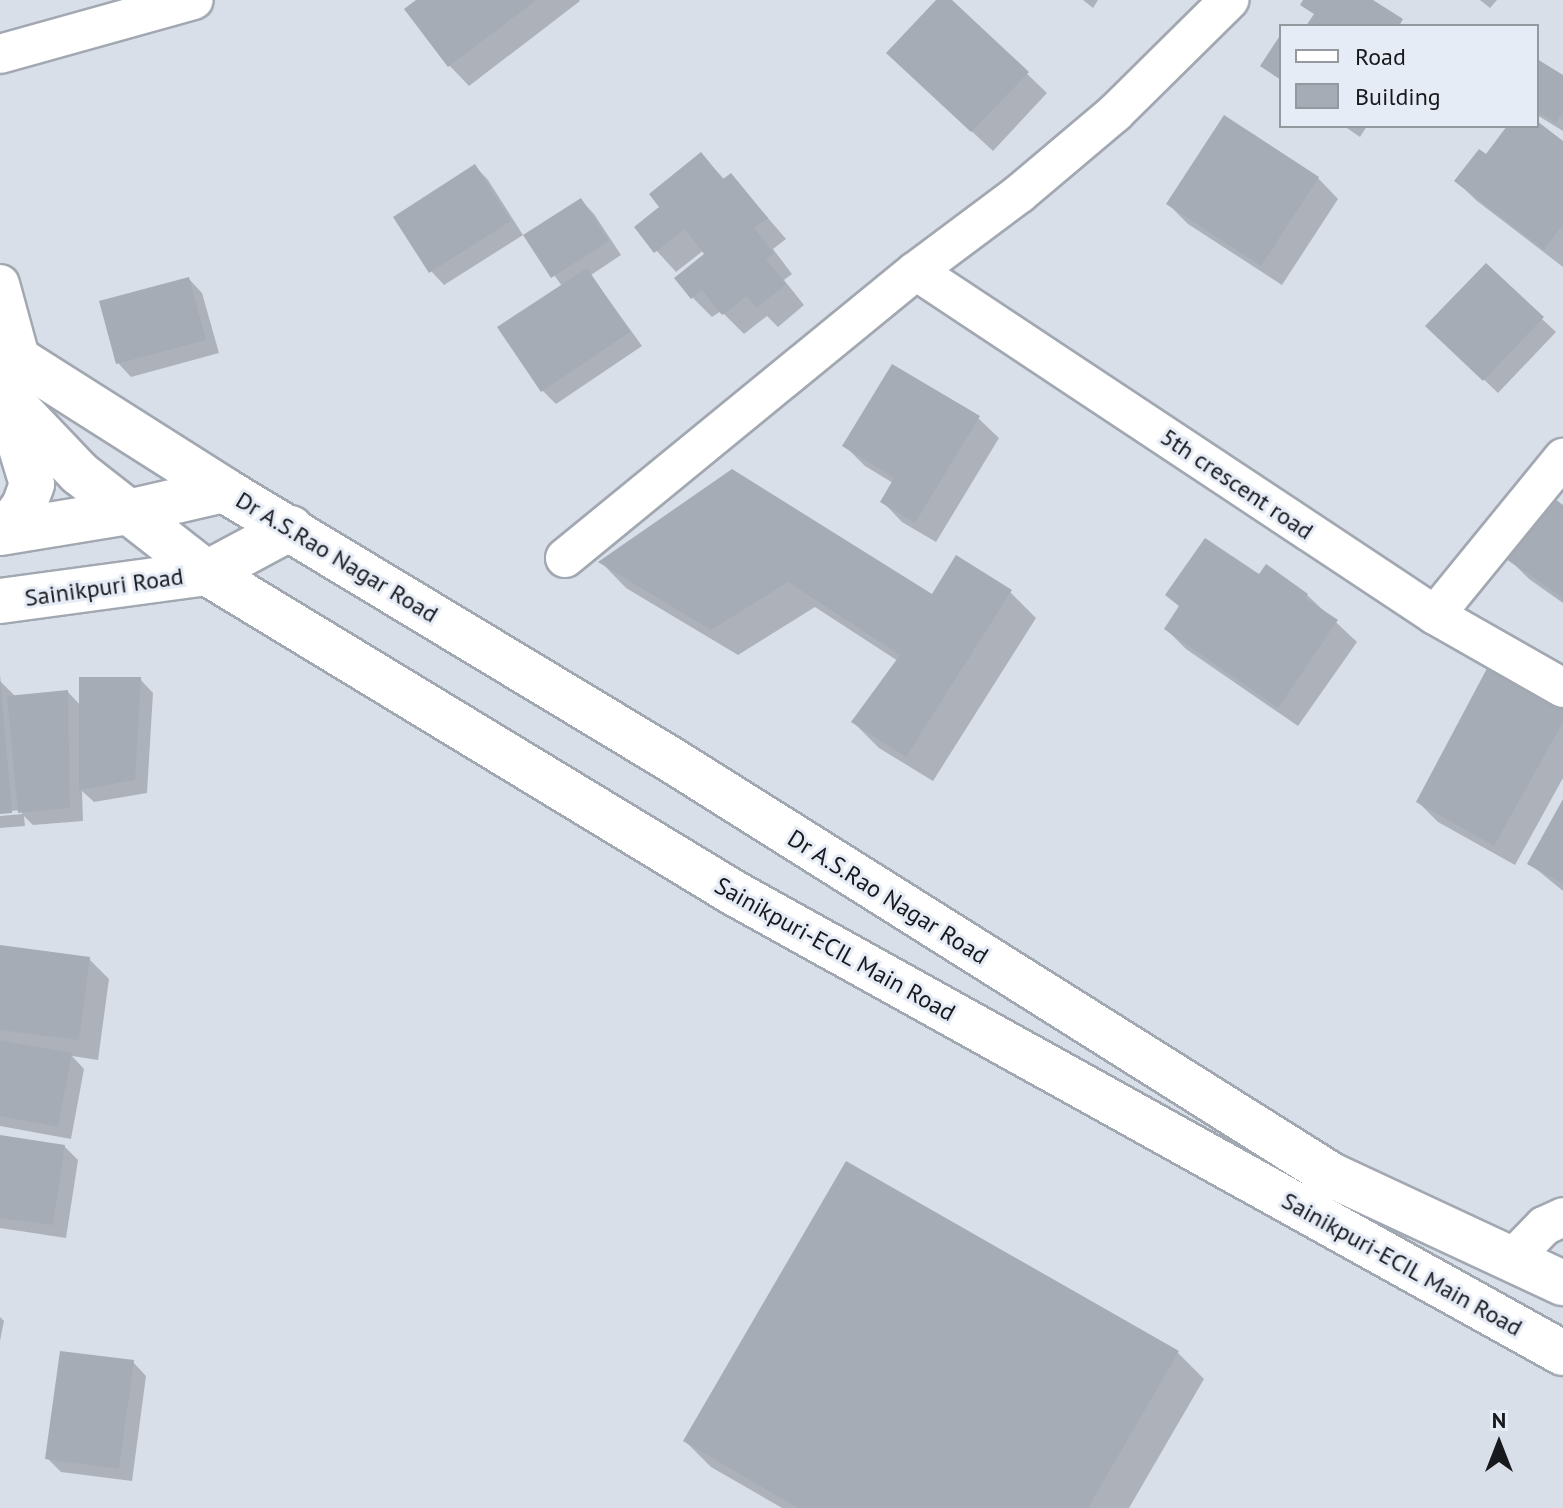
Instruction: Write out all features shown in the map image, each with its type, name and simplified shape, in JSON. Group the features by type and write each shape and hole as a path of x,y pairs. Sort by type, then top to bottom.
{"main road":[{"path":"7,377 224,490"},
{"path":"2,532 24,506 32,484 7,377"},
{"name":"Sainikpuri-ECIL Main Road","path":"7,377 79,473 207,573 734,893 1563,1353"},
{"path":"2,532 128,512 224,490"},
{"name":"Dr A.S.Rao Nagar Road","path":"224,490 670,759 1331,1175 1563,1283"},
{"path":"207,573 291,528"},
{"name":"Sainikpuri Road","path":"0,601 207,573"}],"street":[{"path":"0,54 194,0"},
{"path":"565,558 916,271 1019,194 1115,113 1229,0"},
{"name":"5th crescent road","path":"916,271 1435,615 1563,688"},
{"path":"0,284 7,377"},
{"path":"1435,615 1563,458"},
{"path":"1513,1258 1544,1226 1563,1217"}],"building":[{"path":"416,0 536,0 448,67 404,9"},
{"path":"936,0 952,0 1029,72 971,132 886,53"},
{"path":"1303,0 1373,0 1403,19 1400,24 1307,24 1314,14 1300,5"},
{"path":"1279,37 1279,79 1260,66"},
{"path":"1539,60 1563,75 1563,112 1556,123 1539,112"},
{"path":"1224,115 1319,177 1261,266 1166,204"},
{"path":"1539,123 1563,141 1563,224 1544,250 1454,181 1479,149 1486,154 1506,128 1539,128"},
{"path":"701,152 723,179 731,173 768,218 754,228 774,253 766,259 786,284 757,308 747,296 722,315 702,290 691,299 674,278 704,254 685,229 654,253 634,227 659,207 649,194"},
{"path":"475,164 511,221 429,273 393,217"},
{"path":"581,198 609,241 551,278 523,235"},
{"path":"1486,263 1544,317 1483,381 1425,326"},
{"path":"587,268 630,332 541,392 497,327"},
{"path":"189,277 206,340 116,364 99,301"},
{"path":"892,364 980,416 915,523 880,502 894,478 842,446"},
{"path":"732,469 932,594 956,555 1012,590 906,757 851,722 900,655 788,582 711,630 598,562"},
{"path":"1551,496 1563,505 1563,598 1506,559"},
{"path":"1205,538 1259,574 1266,564 1308,594 1305,598 1338,620 1278,708 1164,629 1179,606 1165,595"},
{"path":"1492,659 1563,698 1563,722 1494,846 1416,802"},
{"path":"0,675 12,813 0,814"},
{"path":"79,677 141,677 135,780 79,790"},
{"path":"68,690 70,808 18,813 7,696"},
{"path":"1563,799 1563,884 1527,864"},
{"path":"0,945 90,957 79,1040 0,1030"},
{"path":"0,1040 72,1053 58,1127 0,1116"},
{"path":"0,1135 65,1145 53,1225 0,1218"},
{"path":"846,1161 1179,1351 1088,1508 798,1508 683,1441"},
{"path":"60,1351 134,1360 119,1469 45,1459"}]}
